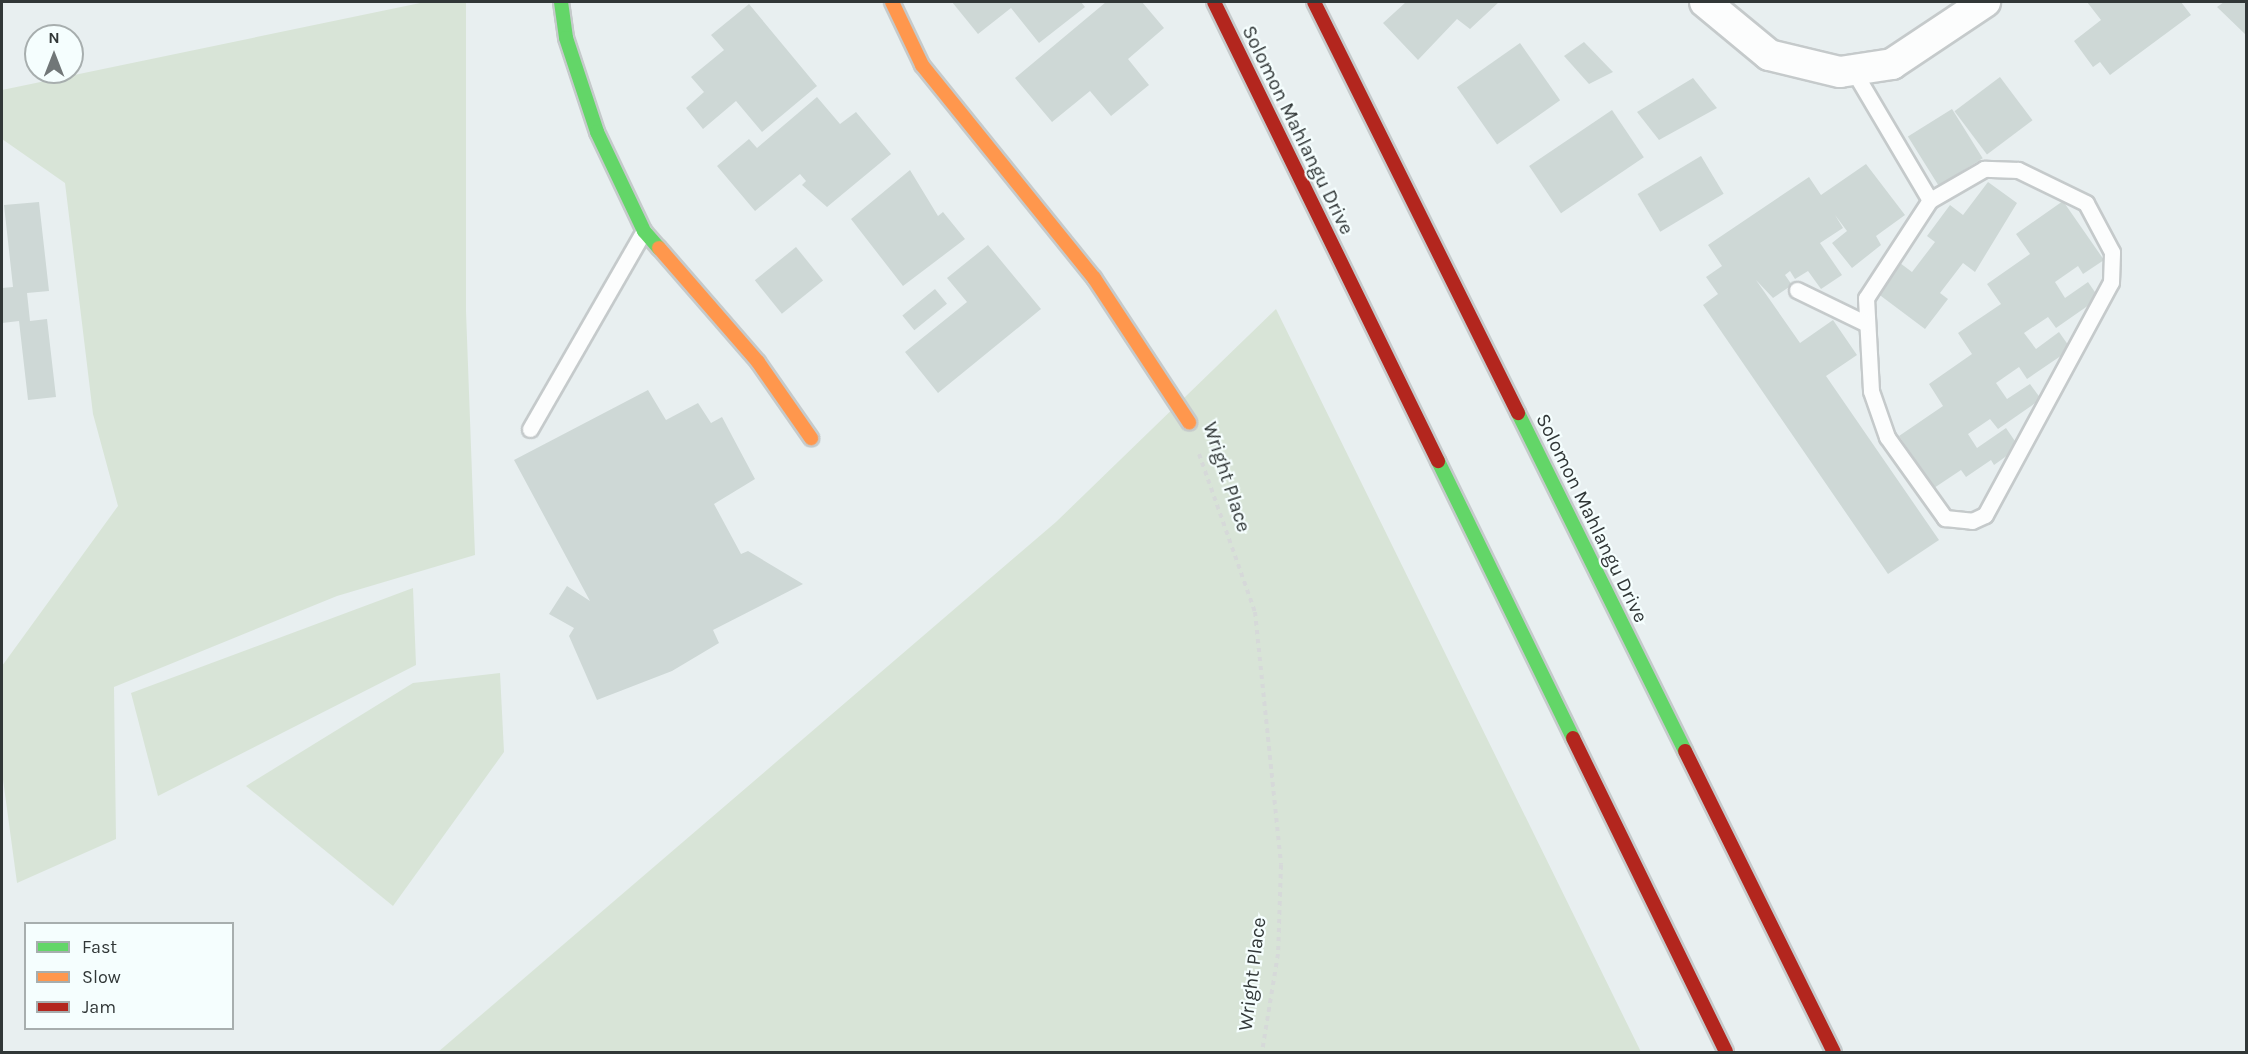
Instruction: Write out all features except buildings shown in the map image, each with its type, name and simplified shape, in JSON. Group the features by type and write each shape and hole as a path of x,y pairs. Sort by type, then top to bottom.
{"main road":[{"path":"561,2 566,38 597,132 644,231 758,362 811,438"},
{"name":"Wright Place","path":"892,2 922,65 1094,278 1189,422"},
{"name":"Solomon Mahlangu Drive","path":"1214,2 1726,1053"},
{"name":"Solomon Mahlangu Drive","path":"1314,2 1834,1053"}],"street":[{"path":"1705,2 1769,55 1847,71 1892,64 1985,2"}],"lane":[{"path":"1847,71 1930,200"},
{"path":"1984,169 2018,170 2086,203 2112,252 2111,282 1985,515 1958,522 1945,518 1887,437 1871,391 1865,323 1866,298 1874,282 1930,200 1984,169"},
{"path":"530,429 644,231"},
{"path":"1797,290 1865,323"}],"path":[{"name":"Wright Place","path":"1189,422 1255,612 1281,865 1278,954 1262,1053"}],"green space":[{"path":"425,2 466,2 466,311 475,555 337,596 114,687 116,839 17,883 2,772 2,666 118,506 93,414 65,183 2,139 2,90 31,84 84,84 84,73"},
{"path":"1276,309 1641,1052 438,1052 1056,522"},
{"path":"413,588 416,665 158,796 131,693"},
{"path":"500,673 504,752 393,906 246,786 413,683"}],"traffic: fast":[{"path":"561,2 566,38 597,132 644,231 659,248"},
{"path":"1518,413 1685,751"},
{"path":"1438,461 1573,738"}],"traffic: slow":[{"path":"892,2 922,65 1094,278 1189,422"},
{"path":"659,248 758,362 811,438"}],"traffic: jam":[{"path":"1214,2 1438,461"},
{"path":"1314,2 1518,413"},
{"path":"1573,738 1726,1052"},
{"path":"1685,751 1834,1052"}]}
